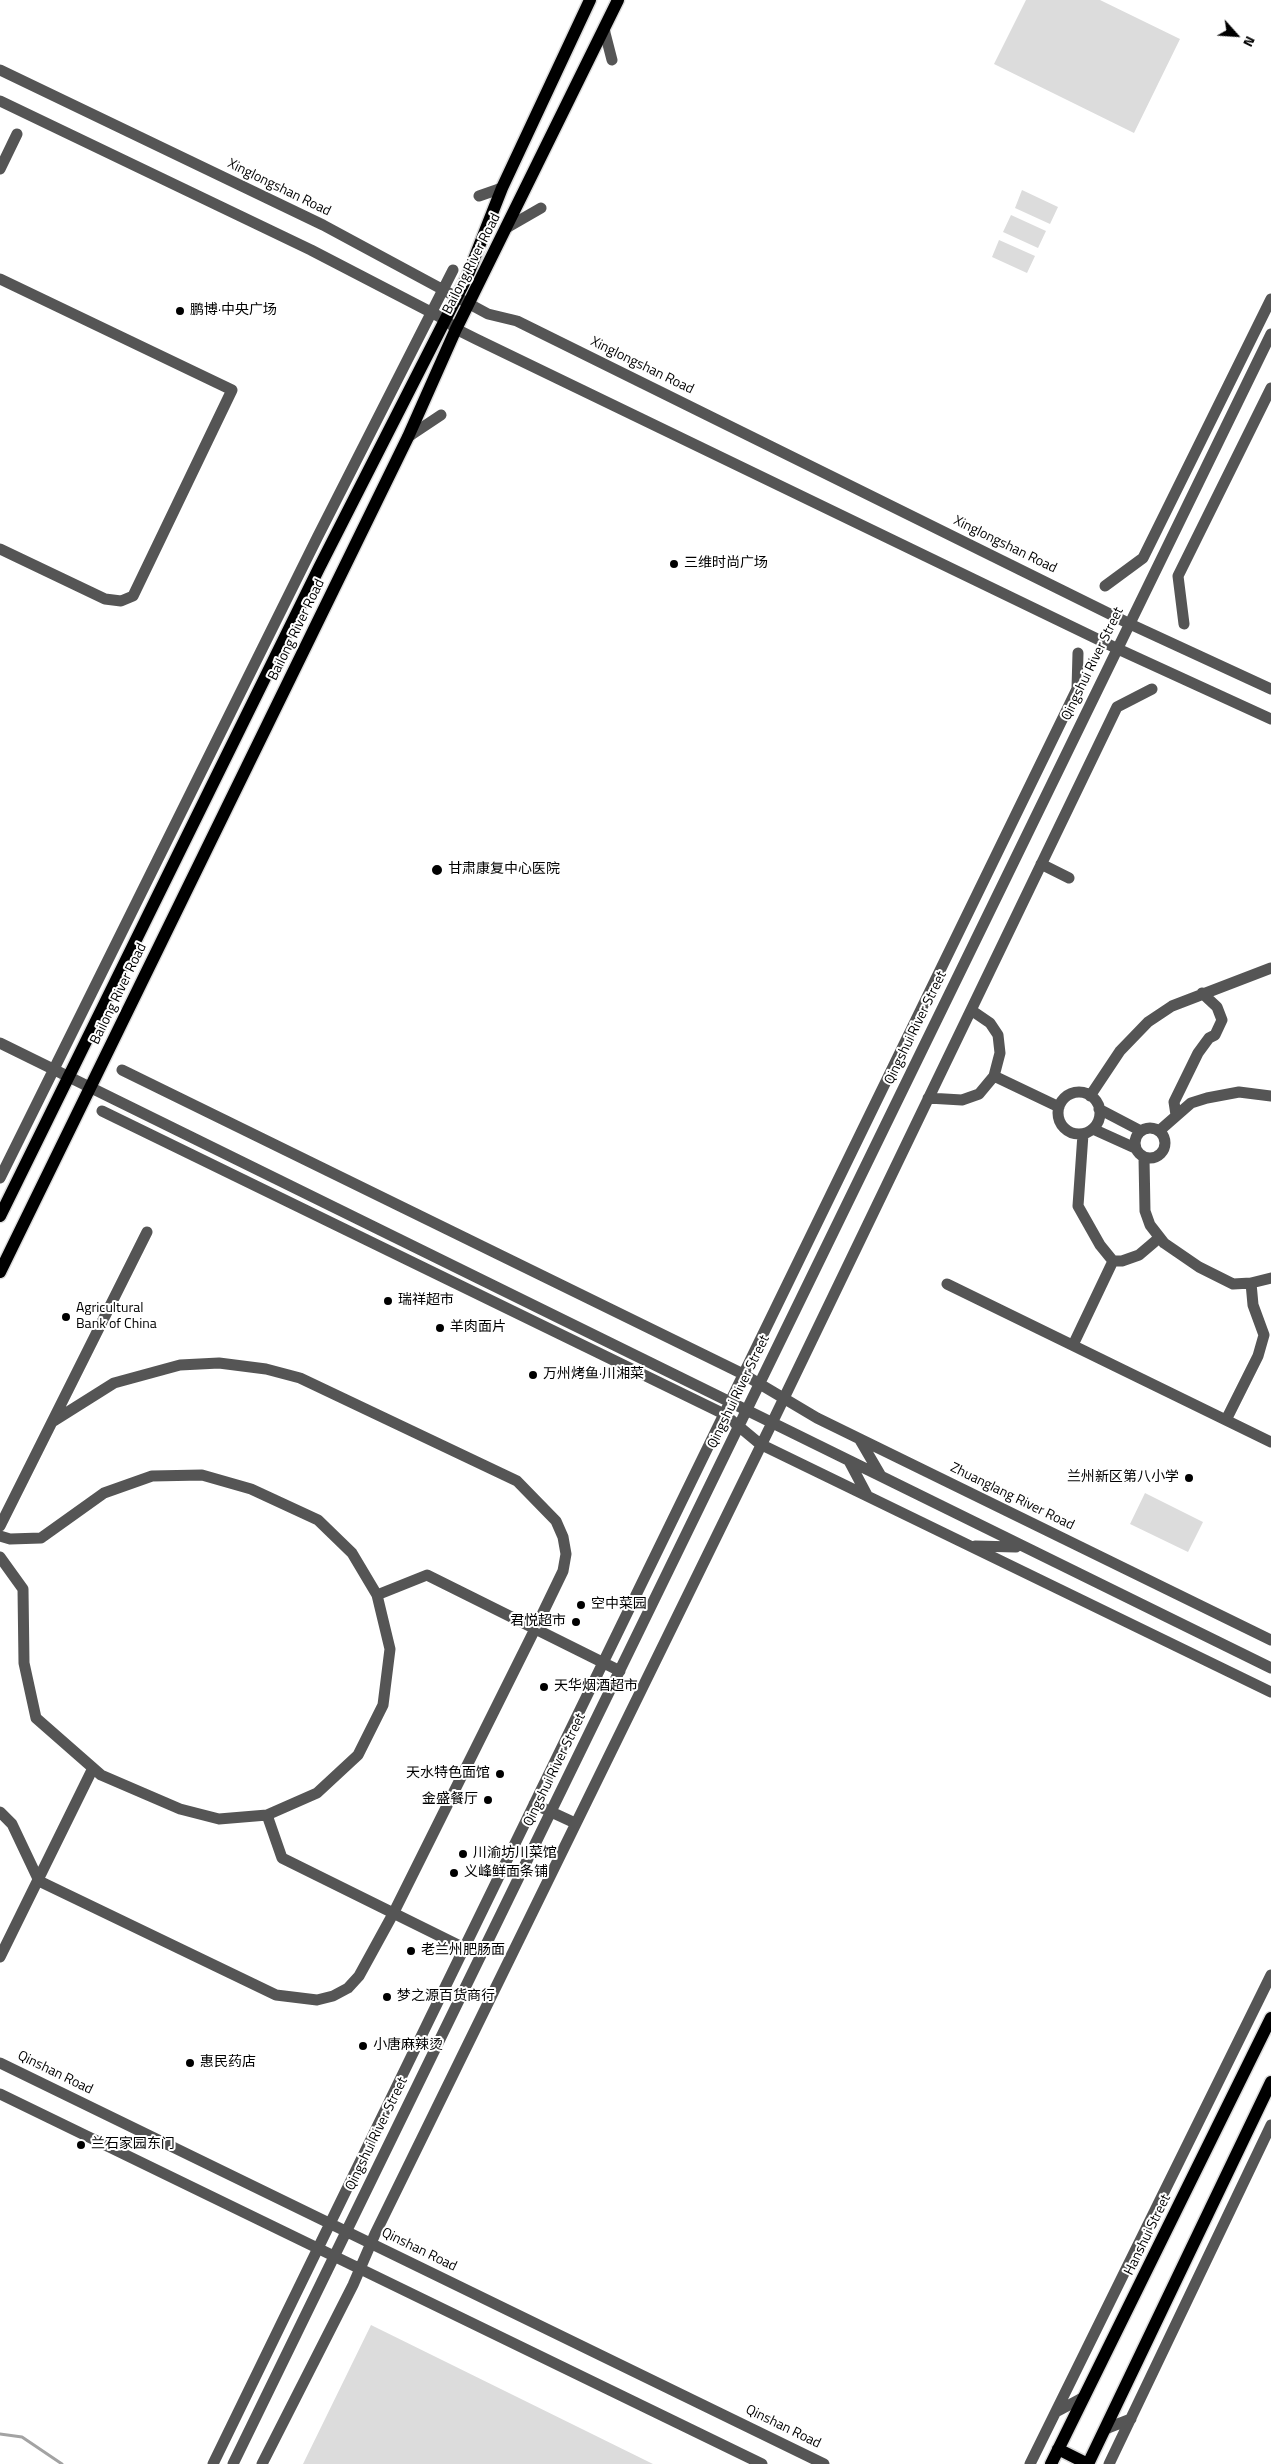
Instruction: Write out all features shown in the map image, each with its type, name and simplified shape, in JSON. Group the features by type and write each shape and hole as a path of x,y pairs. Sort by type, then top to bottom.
{"main road":[{"name":"Bailong River Road","path":"0,1272 408,438 456,329 463,300 502,188 590,0"},
{"name":"Bailong River Road","path":"0,1216 319,568 446,320 463,300 508,227 618,0"},
{"name":"Hanshui Street","path":"1051,2464 1271,2018"},
{"path":"1058,2449 1088,2464 1271,2082"}],"street":[{"path":"604,29 612,60"},
{"name":"Xinglongshan Road","path":"0,70 323,225 488,314 517,321 1130,624 1271,689"},
{"path":"0,101 311,250 446,320 456,329 1118,649 1271,720"},
{"path":"0,168 17,134"},
{"path":"479,196 502,188"},
{"path":"508,227 541,208"},
{"name":"Bailong River Road","path":"0,1178 317,538 453,270"},
{"path":"0,279 232,390 132,596 121,600 105,599 0,549"},
{"path":"1105,586 1144,558 1271,299"},
{"name":"Qingshui River Street","path":"233,2464 1271,334"},
{"path":"1184,624 1178,576 1271,388"},
{"path":"374,427 403,405"},
{"path":"408,438 441,415"},
{"path":"317,538 319,568"},
{"path":"213,2464 1077,689 1078,653"},
{"path":"262,2464 360,2269 575,1823 772,1423 1117,707 1152,689"},
{"path":"1041,864 1069,878"},
{"path":"1090,1096 1120,1051 1148,1022 1172,1006 1271,968"},
{"path":"1176,1115 1174,1102 1194,1061 1209,1038 1215,1035 1222,1020 1217,1007 1202,993"},
{"path":"928,1098 962,1100 978,1094 994,1076 1000,1053 998,1035 990,1023 970,1010"},
{"path":"0,1043 881,1476 1021,1547 1271,1668"},
{"name":"Zhuanglang River Road","path":"122,1070 743,1374 817,1418 860,1440 1271,1640"},
{"path":"994,1076 1059,1107"},
{"path":"1141,1131 1099,1109 1090,1096 1080,1092 1069,1095 1059,1107 1058,1118 1063,1127 1072,1133 1088,1131 1135,1148 1144,1158 1145,1211 1150,1226 1159,1238 1199,1268 1233,1284 1251,1283 1271,1278"},
{"path":"1159,1131 1191,1103 1222,1094 1240,1092 1271,1096"},
{"path":"1099,1109 1099,1120 1088,1131 1078,1206 1100,1245 1113,1261"},
{"path":"102,1111 724,1414 760,1444 1271,1692"},
{"path":"1135,1148 1135,1138 1141,1131 1150,1128 1159,1131 1164,1139 1164,1149 1158,1156 1144,1158"},
{"path":"0,1526 147,1232"},
{"path":"1113,1261 1122,1261 1139,1255 1159,1238"},
{"path":"1073,1345 1113,1261"},
{"path":"1226,1420 1258,1356 1264,1335 1253,1305 1251,1283"},
{"path":"947,1284 1271,1442"},
{"path":"0,1812 12,1824 39,1880 276,1995 300,1999 325,1998 348,1988 360,1976 393,1914 563,1571 566,1554 560,1529 556,1521 517,1481 300,1378 266,1369 228,1364 180,1365 114,1383 52,1422"},
{"path":"860,1440 881,1476"},
{"path":"849,1461 867,1495"},
{"path":"0,1536 10,1539 42,1538 104,1493 152,1476 202,1475 251,1489 318,1520 352,1553 377,1595 390,1649 383,1705 358,1755 317,1793 267,1815 219,1819 180,1809 101,1775 36,1718 24,1663 23,1588 0,1557"},
{"path":"970,1546 1021,1547"},
{"path":"377,1595 427,1575 620,1671"},
{"path":"0,1957 93,1768"},
{"path":"534,1804 575,1823"},
{"path":"267,1815 282,1858 464,1948"},
{"path":"1030,2464 1271,1975"},
{"name":"Qinshan Road","path":"0,2063 824,2464"},
{"path":"0,2094 762,2464"},
{"path":"1109,2464 1271,2125"},
{"path":"1056,2412 1084,2397"},
{"path":"1104,2430 1131,2419"}],"shaded area":[{"path":"1026,0 1100,0 1180,39 1134,133 994,64"},
{"path":"1022,190 1058,207 1050,224 1015,208"},
{"path":"1011,215 1046,231 1038,248 1003,232"},
{"path":"999,240 1035,256 1027,273 992,257"},
{"path":"1145,1493 1203,1522 1188,1552 1130,1524"},
{"path":"371,2325 653,2464 303,2464"}],"waterway":[{"path":"0,2434 22,2437 62,2464"}],"place":[{"name":"鹏博·中央广场","path":"180,311"},
{"name":"三维时尚广场","path":"674,564"},
{"name":"甘肃康复中心医院","path":"437,870"},
{"name":"瑞祥超市","path":"388,1301"},
{"name":"Agricultural Bank of China","path":"66,1317"},
{"name":"羊肉面片","path":"440,1328"},
{"name":"万州烤鱼·川湘菜","path":"533,1375"},
{"name":"兰州新区第八小学","path":"1189,1478"},
{"name":"空中菜园","path":"581,1605"},
{"name":"君悦超市","path":"576,1622"},
{"name":"天华烟酒超市","path":"544,1687"},
{"name":"天水特色面馆","path":"500,1774"},
{"name":"金盛餐厅","path":"488,1800"},
{"name":"川渝坊川菜馆","path":"463,1854"},
{"name":"义峰鲜面条铺","path":"454,1873"},
{"name":"老兰州肥肠面","path":"411,1951"},
{"name":"梦之源百货商行","path":"387,1997"},
{"name":"小唐麻辣烫","path":"363,2046"},
{"name":"惠民药店","path":"190,2063"},
{"name":"兰石家园东门","path":"81,2145"}]}
